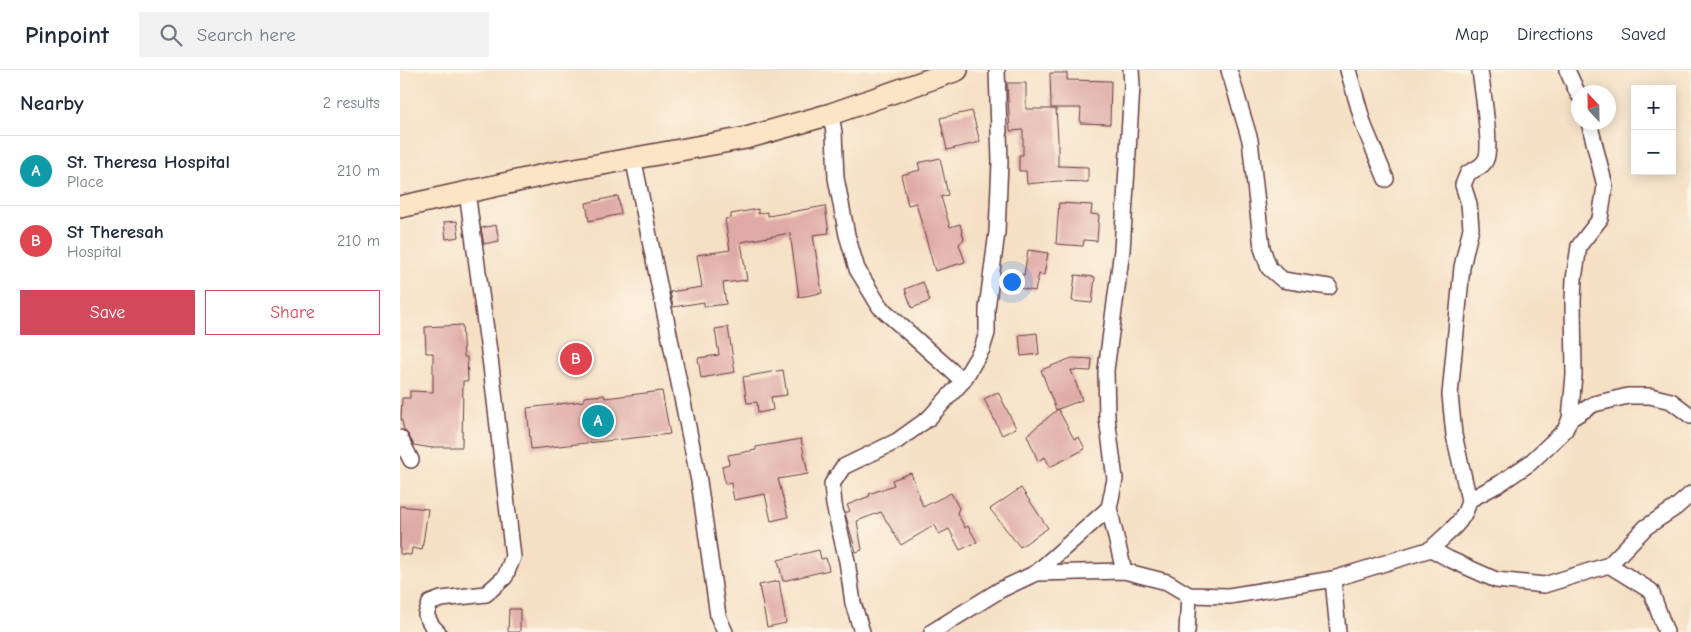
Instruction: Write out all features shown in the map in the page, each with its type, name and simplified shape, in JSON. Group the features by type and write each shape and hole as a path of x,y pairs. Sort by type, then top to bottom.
{"street":[{"path":"400,207 633,157 746,138 831,114 957,70"},
{"path":"862,632 853,603 847,561 834,505 832,484 843,466 897,441 929,418 963,381 982,348 987,333 987,309 997,232 1000,162 997,70"},
{"path":"1124,571 1109,508 1115,479 1107,418 1106,370 1122,250 1132,86 1131,70"},
{"path":"1229,70 1250,140 1262,248 1269,268 1283,280 1330,287"},
{"path":"1348,70 1364,126 1386,178"},
{"path":"1036,573 1124,571 1167,582 1189,596 1229,596 1333,579 1432,549 1462,520 1469,500 1454,435 1450,395 1462,268 1471,228 1469,204 1463,185 1468,173 1482,166 1487,158 1488,133 1480,70"},
{"path":"1567,70 1574,85"},
{"path":"831,114 834,133 836,178 847,236 857,270 880,307 963,381"},
{"path":"1469,500 1499,484 1530,463 1565,430 1570,419 1574,375 1574,279 1579,246 1600,219 1605,186 1591,130"},
{"path":"633,157 699,481 718,616 725,632"},
{"path":"438,632 426,615 430,603 441,599 486,594 505,577 513,557 491,366 467,192"},
{"path":"1570,419 1594,404 1628,396 1650,396 1671,401 1691,416"},
{"path":"400,438 411,460"},
{"path":"1432,549 1449,559 1496,580 1544,585 1609,566 1646,527 1691,494"},
{"path":"932,632 1000,590 1036,573 1109,508"},
{"path":"1609,566 1652,591 1666,632"},
{"path":"1333,579 1338,632"},
{"path":"1188,632 1189,596"}],"building":[{"path":"1050,73 1067,73 1067,80 1111,81 1110,124 1080,123 1081,108 1051,108"},
{"path":"1007,83 1026,83 1026,109 1056,109 1058,166 1088,167 1088,182 1058,181 1027,184 1026,171 1019,171 1019,155 1023,155 1023,130 1010,131"},
{"path":"972,111 980,142 947,150 940,118"},
{"path":"940,158 948,195 941,197 950,227 960,224 964,239 959,244 965,262 935,271 916,203 908,205 901,175 920,170 918,163"},
{"path":"618,196 621,214 589,221 586,203"},
{"path":"1059,203 1092,205 1091,214 1099,215 1097,241 1084,240 1083,246 1056,244"},
{"path":"825,206 829,233 813,235 822,293 799,297 790,233 741,242 747,280 723,283 726,304 704,307 704,302 673,307 670,292 702,287 697,255 730,250 725,219 731,218 731,214 758,209 758,214 767,212 768,216"},
{"path":"457,221 459,237 446,239 444,222"},
{"path":"496,225 499,241 484,244 481,228"},
{"path":"1028,250 1048,253 1044,275 1039,274 1035,291 1014,287 1017,274 1024,275"},
{"path":"1075,275 1095,277 1092,303 1072,301"},
{"path":"923,282 930,301 912,308 905,289"},
{"path":"462,325 464,357 467,357 468,381 463,381 462,447 432,448 414,445 404,430 401,417 402,398 410,398 410,391 433,392 433,353 426,353 425,327"},
{"path":"728,327 735,372 701,378 698,358 719,355 715,329"},
{"path":"1037,333 1039,354 1021,356 1019,335"},
{"path":"1072,358 1092,359 1091,371 1071,370 1082,400 1056,410 1041,370"},
{"path":"783,370 787,395 771,397 773,410 758,413 757,402 747,403 743,377"},
{"path":"662,391 670,434 531,449 527,408 584,401 584,397 604,395 605,398"},
{"path":"998,392 1016,428 1002,435 984,399"},
{"path":"1058,409 1074,439 1079,437 1085,449 1050,467 1045,457 1038,461 1027,435"},
{"path":"801,439 808,474 778,479 788,517 771,521 765,494 734,500 731,483 725,484 722,466 729,464 728,455 756,450 756,447"},
{"path":"911,473 923,507 951,493 959,508 957,513 965,528 968,526 977,542 960,550 949,529 939,534 935,525 901,545 881,512 857,521 862,550 856,552 845,513 850,511 847,505 870,496 869,494 894,485 892,480"},
{"path":"1021,488 1048,528 1020,547 990,509"},
{"path":"400,506 428,509 422,550 412,548 411,555 400,554"},
{"path":"819,550 821,559 826,558 829,570 783,581 778,560"},
{"path":"779,581 786,623 767,627 759,585"},
{"path":"509,609 520,609 520,632 508,632"}],"place":[{"name":"St Theresah","path":"576,359"},
{"name":"St. Theresa Hospital","path":"598,421"}]}
